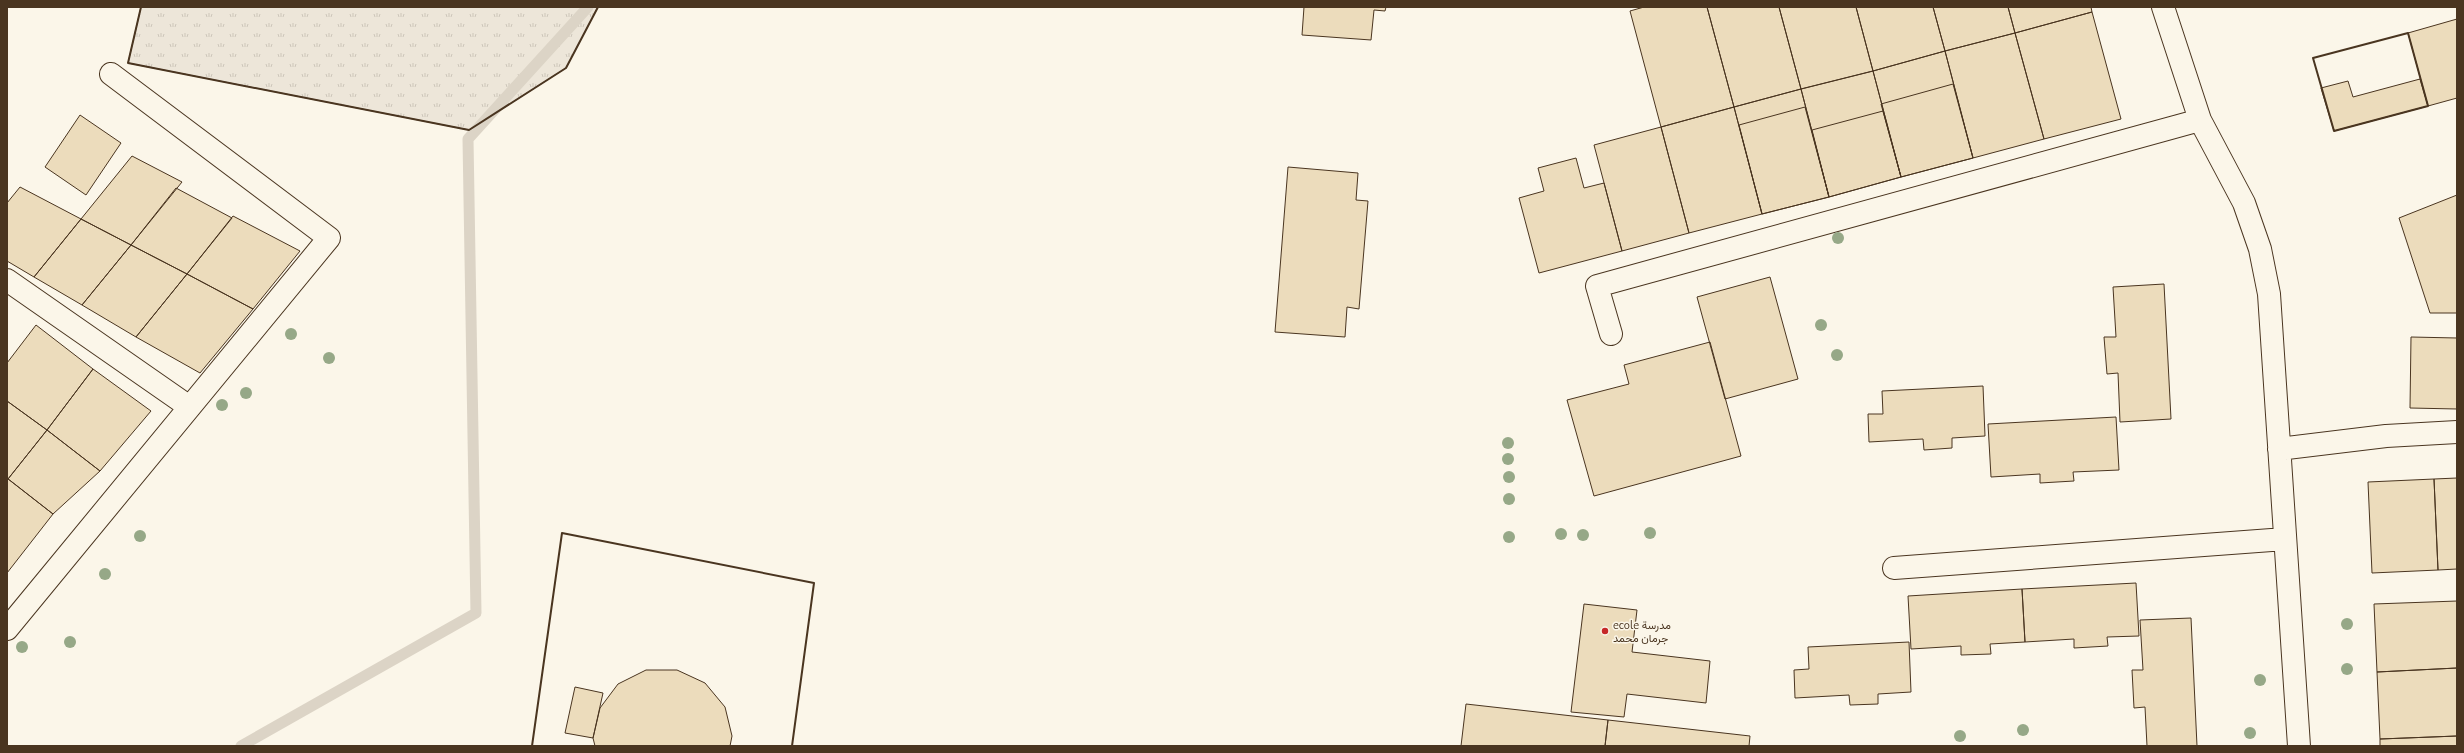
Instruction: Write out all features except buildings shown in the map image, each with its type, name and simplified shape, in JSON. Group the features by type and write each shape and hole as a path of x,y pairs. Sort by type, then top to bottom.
{"street":[{"path":"2163,7 2200,120 2244,203 2260,249 2269,294 2299,746"},
{"path":"7,629 188,406 329,238 111,74"},
{"path":"1611,334 1597,286 2200,120"},
{"path":"7,280 188,406"},
{"path":"2279,449 2386,436 2457,432"},
{"path":"1894,568 2285,539"}],"green space":[{"path":"141,7 598,7 566,68 469,130 128,63"}],"waterway":[{"path":"241,746 476,613 468,139 588,7"}],"wall":[{"path":"141,7 128,63 469,130 566,68 598,7"},
{"path":"2408,33 2428,106 2334,131 2313,58 2408,33"},
{"path":"532,746 562,533 814,583 792,746"}],"place":[{"name":"ecole مدرسة جرمان محمد","path":"1605,631"}]}
